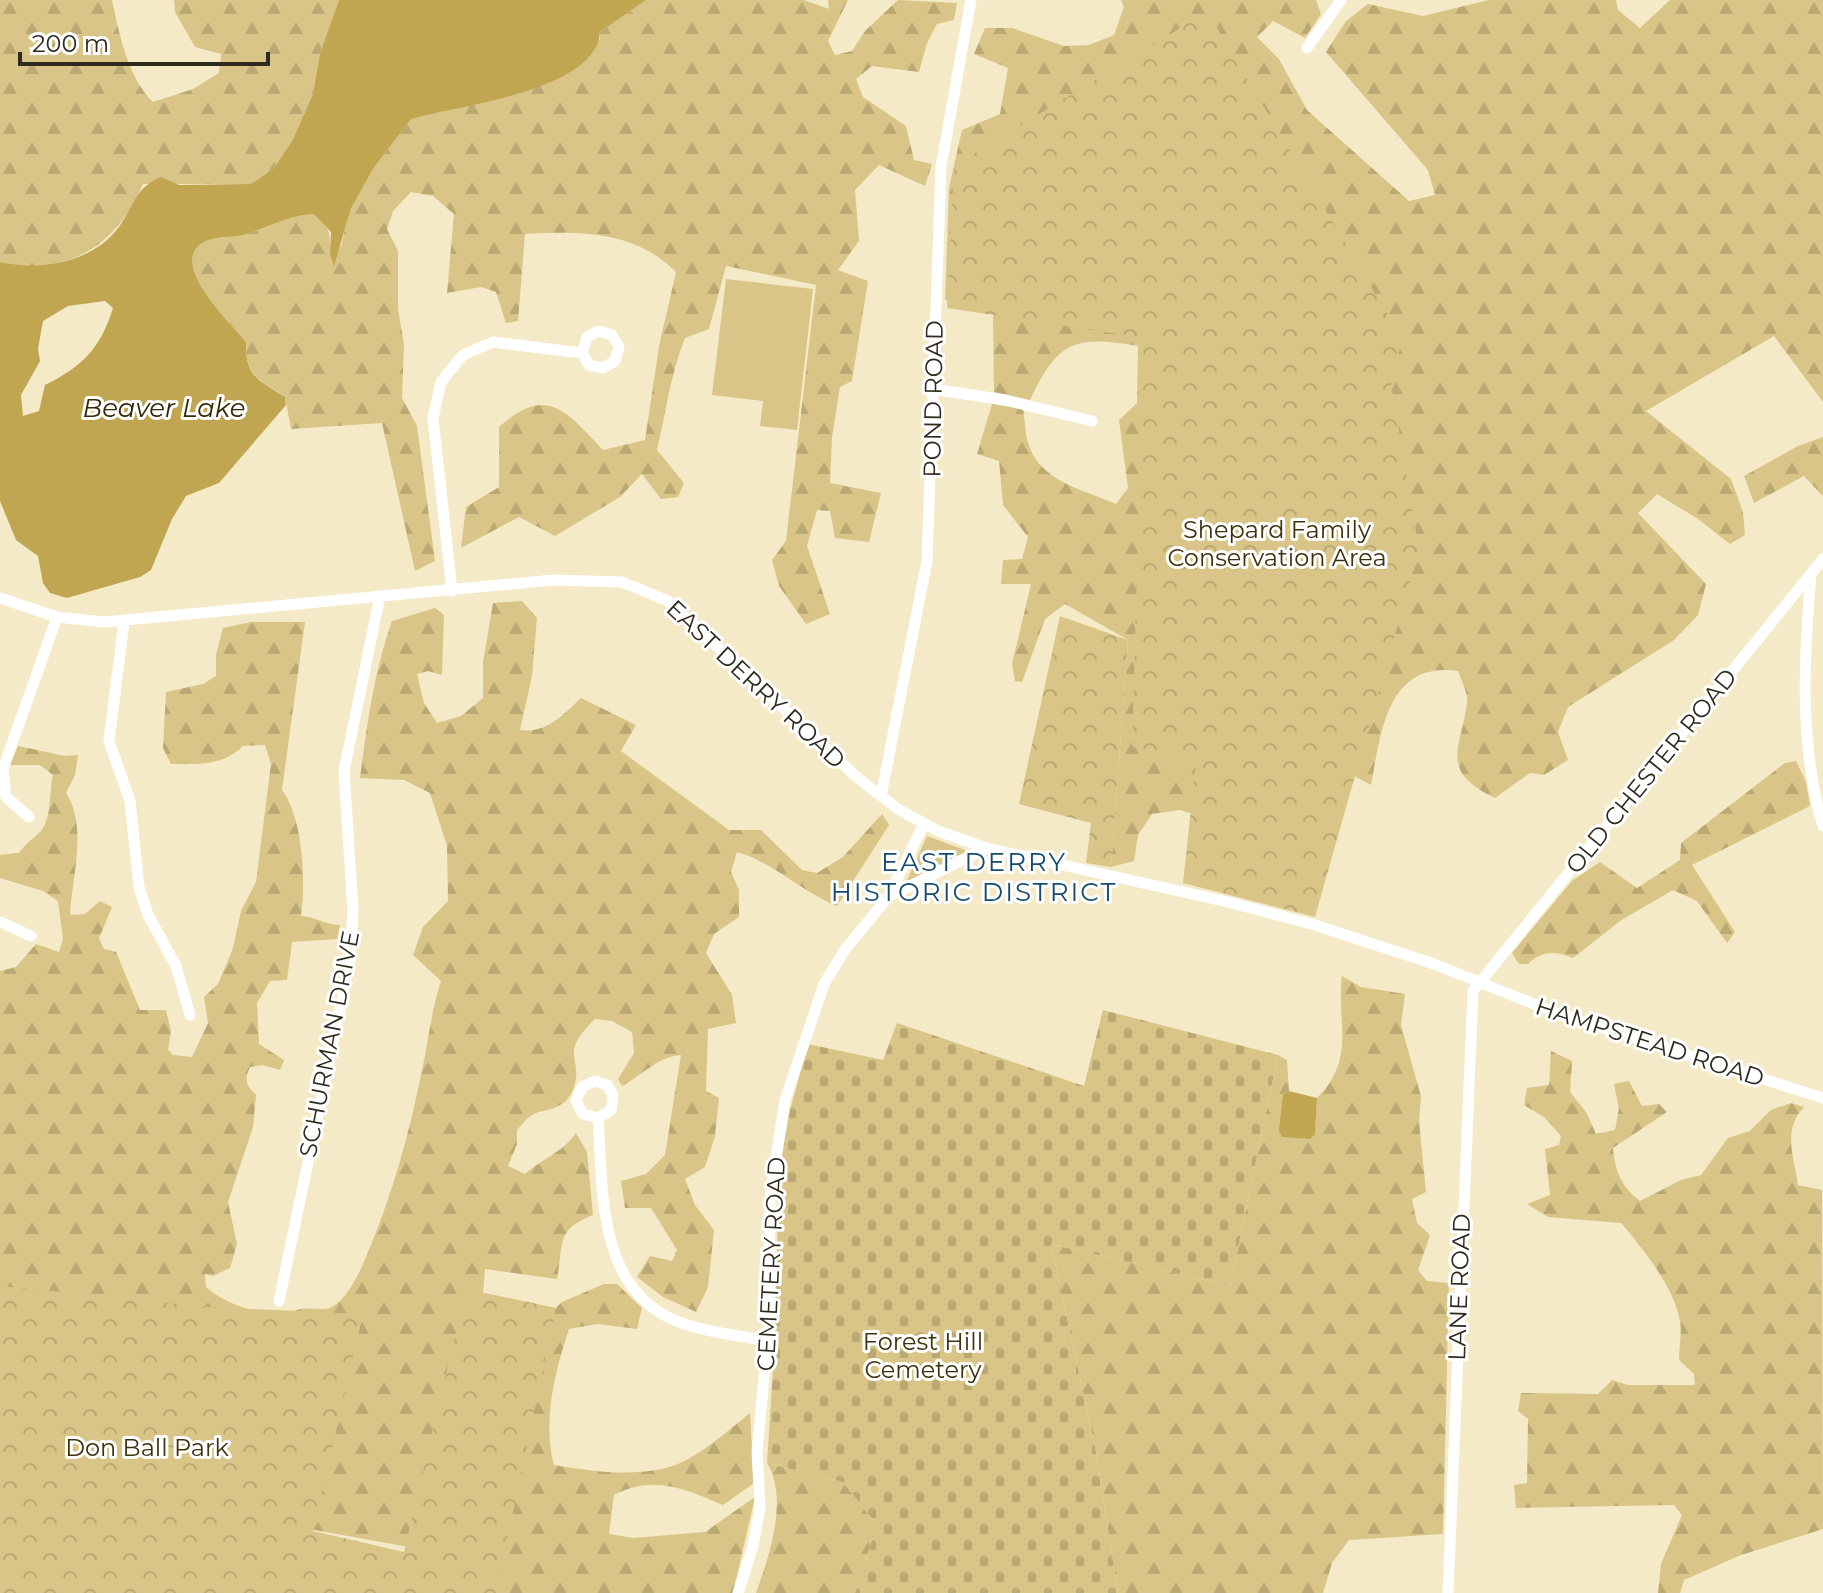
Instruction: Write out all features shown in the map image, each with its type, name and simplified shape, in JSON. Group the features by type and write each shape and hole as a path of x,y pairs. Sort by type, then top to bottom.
{"street":[{"name":"POND ROAD","path":"881,796 927,561 943,143 971,0"},
{"path":"1307,48 1341,0"},
{"path":"452,591 433,418 441,382 463,355 493,342 582,353"},
{"path":"932,389 1005,400 1092,421"},
{"name":"OLD CHESTER ROAD","path":"1479,983 1823,559"},
{"path":"1811,574 1807,737 1812,782 1823,826"},
{"name":"EAST DERRY ROAD","path":"0,598 57,617 124,622 380,596 592,579 622,582 651,591 684,614 881,796 924,824 986,848 1285,916 1410,955 1479,983"},
{"name":"SCHURMAN DRIVE","path":"279,1301 350,961 353,910 344,771 380,596"},
{"path":"29,817 6,797 3,769 57,617"},
{"path":"124,622 109,741 130,801 144,906 176,966 190,1015"},
{"name":"CEMETERY ROAD","path":"738,1593 753,1546 760,1508 757,1452 768,1341 770,1198 785,1100 801,1043 824,984 844,951 888,897 924,824"},
{"path":"888,897 986,848"},
{"path":"0,922 31,936"},
{"name":"HAMPSTEAD ROAD","path":"1479,983 1550,1011 1823,1098"},
{"name":"LANE ROAD","path":"1448,1593 1469,1028 1473,991 1479,983"},
{"path":"598,1118 610,1236 619,1267 629,1285 653,1308 675,1320 768,1341"}],"green space":[{"path":"0,0 112,0 131,68 153,102 193,89 219,73 221,54 195,47 175,12 174,0 339,0 320,53 313,94 292,141 274,168 251,184 143,184 119,224 87,252 47,265 24,265 0,262"},
{"path":"646,0 804,0 829,9 828,0 848,0 828,41 835,55 852,51 865,31 898,0 957,3 954,20 937,24 927,43 919,72 872,66 856,79 863,97 906,126 914,160 932,164 925,186 879,165 855,190 859,241 838,270 868,281 852,381 840,387 832,437 830,483 881,493 869,542 835,538 830,511 817,510 807,546 830,614 806,624 779,586 772,560 786,541 816,285 726,266 709,329 685,338 672,380 657,450 684,483 678,497 661,499 642,474 620,497 555,536 519,517 461,548 466,507 499,487 499,427 516,414 543,405 555,408 578,424 603,450 645,440 659,346 676,272 643,248 606,236 525,234 518,321 506,323 496,292 481,287 447,293 454,214 433,196 411,192 393,211 387,229 398,251 398,309 404,344 402,398 417,426 435,561 415,571 382,423 291,429 285,397 255,376 248,363 246,342 204,292 192,262 195,250 206,241 243,235 287,219 314,214 328,231 330,254 341,246 350,208 373,169 411,119 445,108 600,39 600,32"},
{"path":"1121,0 1316,0 1321,14 1305,38 1273,21 1257,37 1279,59 1307,110 1409,201 1435,195 1428,170 1326,52 1346,21 1368,4 1423,16 1489,0 1616,0 1618,10 1640,28 1670,0 1823,0 1823,402 1774,336 1646,411 1731,479 1743,512 1745,535 1730,544 1698,519 1657,494 1638,513 1706,584 1698,615 1674,640 1568,707 1558,732 1568,760 1544,775 1530,773 1495,798 1465,778 1457,757 1467,698 1458,671 1434,671 1416,677 1402,689 1384,723 1371,785 1206,697 1199,816 1180,810 1152,814 1138,835 1134,861 1111,867 1128,640 1065,604 1045,619 1022,682 1015,681 1012,664 1031,584 1001,584 1003,560 1022,559 1028,537 1003,505 999,461 977,454 992,404 1023,409 1029,446 1044,468 1065,483 1116,504 1128,488 1119,420 1137,403 1138,346 1098,342 1070,347 1050,365 1030,400 994,392 993,312 945,300 949,188 962,130 1000,114 1008,68 974,54 985,28 1012,28 1064,46 1089,45 1114,35 1124,7"},
{"name":"Shepard Family Conservation Area","path":"1200,16 1217,28 1402,339 1391,384 1419,550 1315,917 1183,883 1196,762 1132,746 1144,338 947,308 954,166"},
{"path":"726,279 813,289 797,430 760,426 763,401 712,395"},
{"path":"1823,437 1823,496 1804,476 1754,503 1744,476 1798,446"},
{"path":"522,601 537,618 532,676 520,730 546,726 581,698 636,725 621,751 729,830 761,830 802,870 817,873 843,857 882,814 889,825 837,906 763,863 737,852 731,872 739,890 739,917 714,934 706,953 732,995 736,1023 708,1029 706,1091 719,1098 715,1136 705,1167 685,1179 695,1205 714,1230 708,1287 696,1312 663,1297 637,1277 650,1256 672,1261 677,1250 651,1208 625,1208 621,1181 646,1174 665,1155 681,1055 658,1063 622,1086 618,1079 634,1053 632,1032 612,1021 595,1019 583,1032 574,1050 576,1080 572,1092 556,1107 533,1114 523,1123 517,1130 517,1144 508,1166 525,1174 565,1146 576,1133 587,1152 593,1215 572,1226 563,1239 557,1279 485,1269 482,1306 414,1548 265,1521 126,1593 0,1593 0,971 16,967 36,944 59,952 63,939 58,901 43,891 0,878 0,855 19,853 41,831 49,812 53,775 40,765 10,765 18,746 65,756 78,755 75,775 66,793 73,806 77,836 70,915 85,914 100,901 112,907 99,938 104,949 116,952 140,1010 166,1010 171,1031 168,1050 173,1055 192,1057 208,1023 204,997 218,984 233,948 241,911 256,882 271,764 265,745 243,746 227,757 210,762 171,764 163,748 166,692 203,684 216,676 216,655 223,628 251,622 305,622 282,790 295,816 299,833 303,886 301,916 340,925 337,939 292,942 287,980 270,981 257,1003 259,1044 284,1060 280,1070 262,1065 250,1067 248,1072 247,1082 256,1095 253,1127 228,1202 237,1244 230,1268 213,1276 205,1274 206,1287 225,1300 249,1309 286,1313 332,1307 351,1288 360,1270 401,1159 441,981 413,955 423,927 448,901 447,846 430,793 404,780 360,778 380,659 392,621 435,608 444,615 442,675 428,671 417,674 424,703 437,723 461,716 483,698 483,662 493,603"},
{"path":"1060,616 1128,640 1111,867 1086,863 1091,823 1019,804"},
{"path":"1796,761 1806,782 1810,806 1692,865 1735,932 1727,943 1697,901 1673,890 1620,921 1573,958 1549,953 1528,964 1519,964 1512,953 1572,881 1600,862 1637,888 1680,860 1681,843 1785,763"},
{"path":"927,836 973,853 904,887"},
{"path":"1342,976 1361,987 1405,994 1401,1025 1421,1096 1419,1121 1426,1192 1412,1199 1417,1223 1430,1235 1418,1270 1427,1281 1449,1283 1443,1534 1349,1540 1332,1563 1323,1593 1118,1593 1096,1452 1051,1244 1230,1286 1278,1055 1287,1060 1289,1091 1283,1095 1315,1134 1317,1098 1337,1069 1341,1054"},
{"name":"Forest Hill Cemetery","path":"1103,1010 1278,1055 1230,1286 1051,1244 1096,1452 1118,1593 855,1593 877,1525 843,1482 767,1463 775,1339 779,1169 790,1110 808,1044 883,1060 897,1023 1084,1086"},
{"path":"1551,1051 1572,1061 1570,1092 1586,1112 1596,1134 1615,1130 1619,1108 1614,1084 1629,1081 1642,1106 1659,1104 1667,1112 1613,1148 1620,1178 1640,1201 1681,1180 1701,1175 1728,1138 1750,1131 1771,1110 1791,1103 1804,1107 1793,1125 1791,1144 1798,1185 1822,1190 1823,1529 1741,1555 1684,1580 1680,1593 1658,1593 1661,1564 1682,1515 1674,1505 1516,1508 1514,1485 1527,1483 1528,1419 1518,1411 1521,1393 1598,1394 1612,1380 1628,1385 1695,1385 1694,1374 1679,1360 1681,1327 1672,1296 1648,1256 1621,1223 1548,1217 1527,1204 1550,1195 1545,1149 1559,1145 1561,1136 1544,1117 1524,1105 1527,1088 1549,1085"},
{"path":"604,1284 617,1284 642,1308 637,1329 597,1324 569,1329 555,1379 550,1414 549,1432 554,1465 624,1473 666,1468 699,1452 750,1413 754,1483 723,1505 669,1486 643,1485 629,1489 614,1495 609,1534 633,1538 705,1532 755,1497 733,1593 492,1593 542,1321 562,1302"},
{"name":"Don Ball Park","path":"0,1286 209,1307 363,1314 313,1531 404,1552 466,1289 556,1308 496,1593 0,1593"},
{"path":"767,1463 843,1482 877,1525 855,1593 756,1593 771,1545 777,1510 773,1477"}],"water":[{"name":"Beaver Lake","path":"339,0 646,0 600,32 593,52 575,69 550,82 521,93 411,119 373,169 351,208 334,266 330,254 331,232 314,214 287,219 243,235 210,239 195,250 192,262 204,292 246,342 248,363 255,376 285,397 286,405 219,483 186,496 172,519 151,570 140,577 67,598 50,593 43,583 38,556 16,540 0,501 0,262 49,264 95,249 119,227 146,186 161,177 179,185 251,184 274,168 292,141 313,94 320,53","holes":["105,301 113,308 102,335 88,355 70,371 45,385 39,411 23,416 21,395 40,361 38,349 43,321 68,306"]},
{"path":"1289,1091 1317,1098 1315,1134 1310,1139 1282,1137 1279,1130 1283,1095"}],"district":[{"name":"EAST DERRY HISTORIC DISTRICT","path":"974,877"}]}
